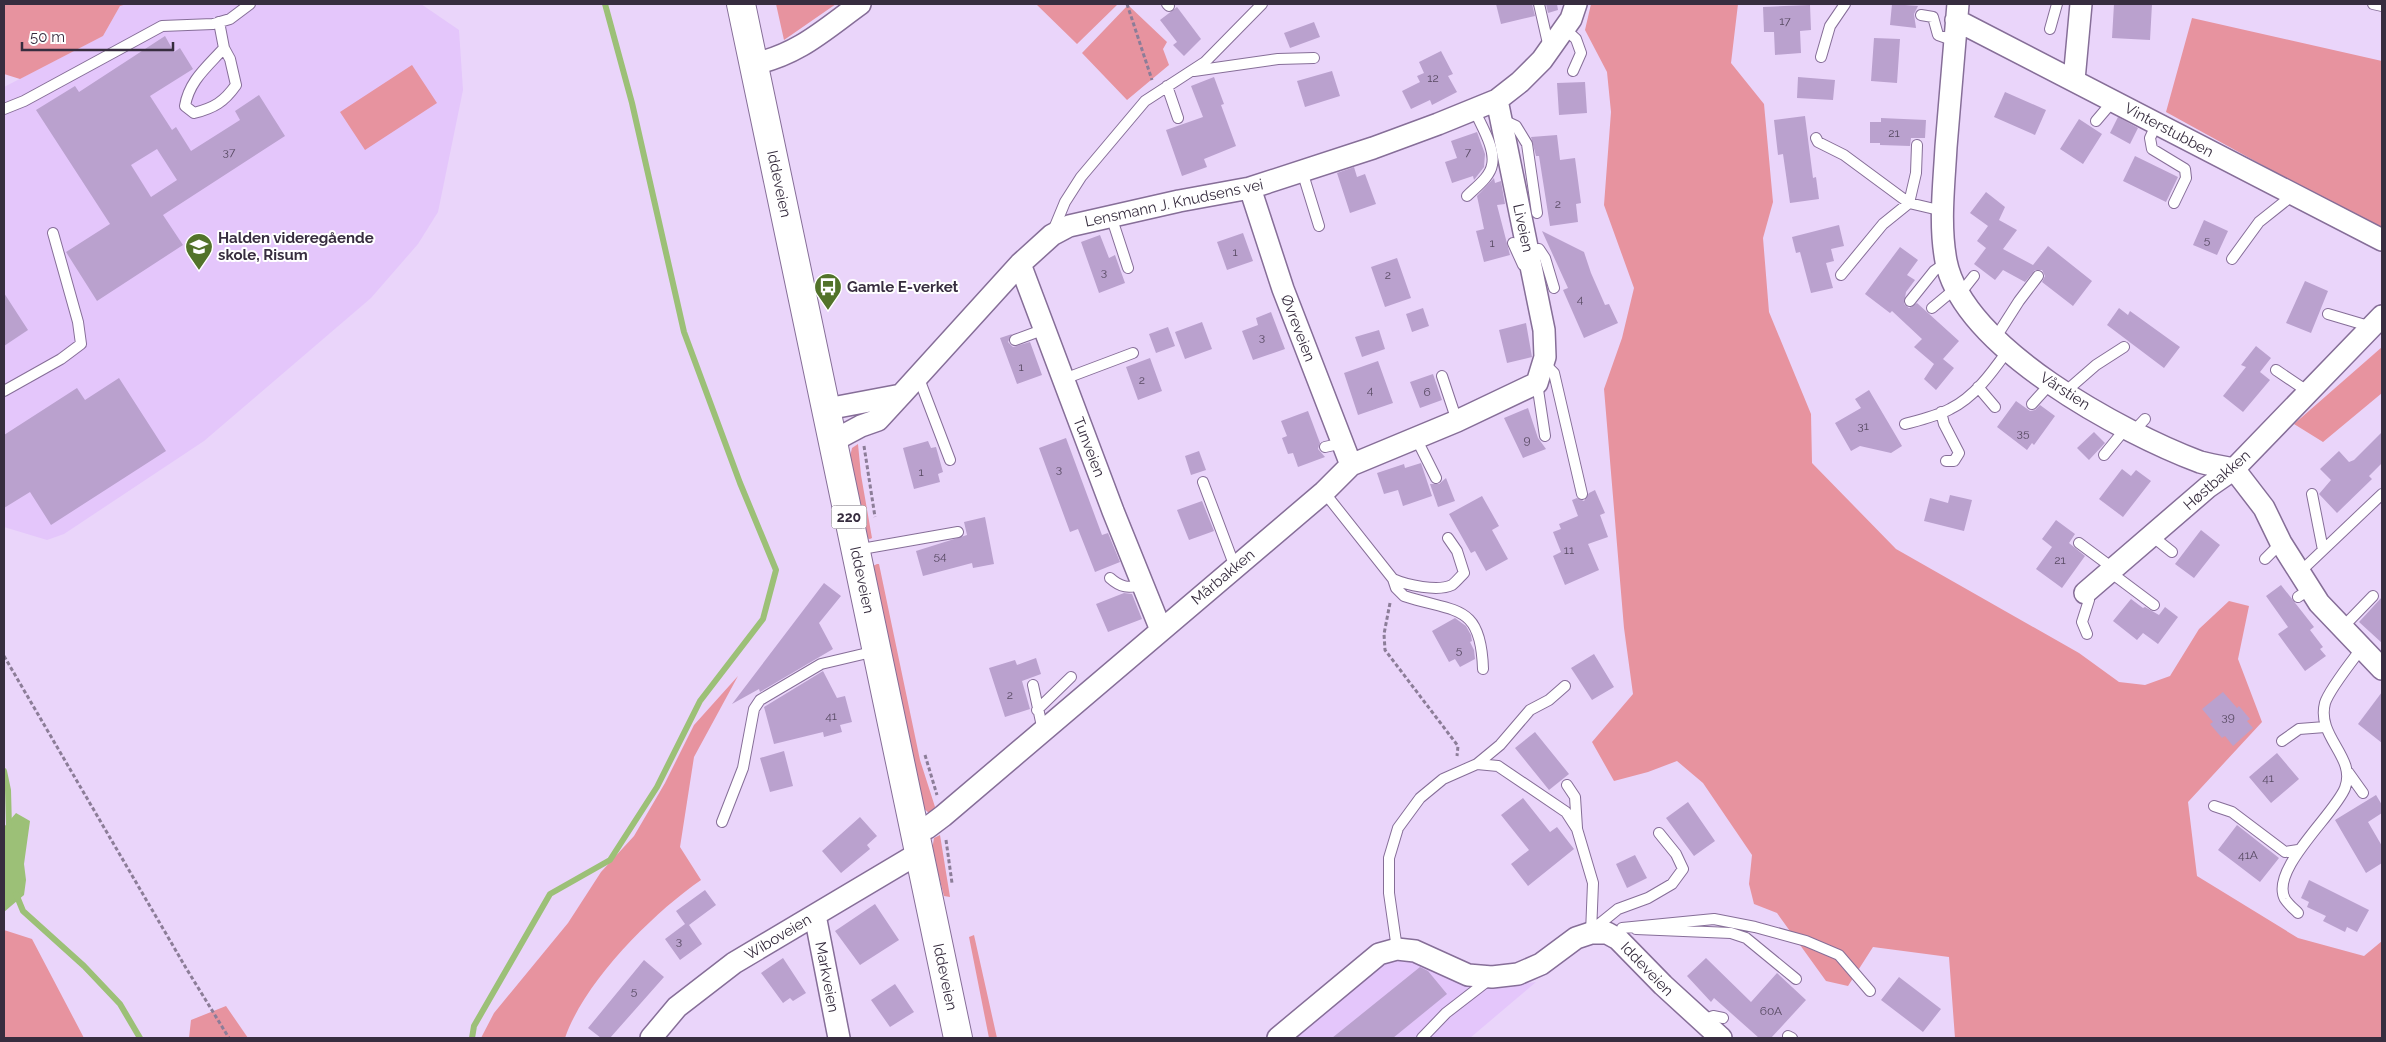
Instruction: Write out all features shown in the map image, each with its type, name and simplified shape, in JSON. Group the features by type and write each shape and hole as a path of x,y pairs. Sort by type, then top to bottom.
{"main road":[{"name":"Iddeveien","path":"741,4 833,440 867,548 877,651 958,1038"}],"street":[{"path":"754,64 778,58 804,45 860,4"},
{"name":"Lensmann J. Knudsens vei","path":"833,440 878,420 1020,264 1052,234 1069,226 1111,216 1250,188 1429,128 1474,109 1499,109 1520,82 1549,51 1565,29 1576,4"},
{"path":"2074,80 2081,4"},
{"name":"Vinterstubben","path":"1956,22 2074,80 2382,240"},
{"name":"Vårstien","path":"1956,22 1943,212 1947,262 1958,291 1976,318 2002,344 2058,387 2202,462 2234,469"},
{"name":"Liveien","path":"1499,109 1521,246 1533,275 1542,368"},
{"name":"Øvreveien","path":"1250,188 1334,445 1351,465"},
{"name":"Tunveien","path":"1020,264 1064,379 1107,513 1142,585 1161,630"},
{"name":"Høstbakken","path":"2086,593 2208,487 2234,469 2377,321"},
{"name":"Mårbakken","path":"917,842 927,828 1043,732 1324,492 1351,465 1457,421 1542,368"},
{"path":"827,409 901,395"},
{"path":"2234,469 2264,508 2302,586 2382,669"},
{"name":"Wiboveien","path":"651,1038 677,1007 700,988 734,963 815,915 917,842"},
{"name":"Markveien","path":"815,915 838,1038"},
{"path":"1278,1038 1379,954 1397,949 1415,951 1468,975 1492,977 1518,974 1541,964 1576,938 1603,931"},
{"name":"Iddeveien","path":"1603,931 1618,939 1700,1021 1722,1028"}],"lane":[{"path":"4,109 24,101 162,26 220,22 230,19 250,4"},
{"path":"1052,234 1065,202 1081,177 1128,119 1156,93 1205,62 1262,4"},
{"path":"1539,4 1549,51"},
{"path":"1820,58 1830,26 1845,4"},
{"path":"2050,29 2058,4"},
{"path":"2373,4 2382,6"},
{"path":"1921,15 1933,17 1938,35 1956,22"},
{"path":"220,22 224,48 230,59 236,85 226,100 213,109 194,113 185,106 187,92 193,80 224,48"},
{"path":"1565,29 1576,39 1581,53 1573,71"},
{"path":"1190,71 1278,59 1314,58"},
{"path":"1167,86 1178,118"},
{"path":"2096,121 2114,101"},
{"path":"1468,196 1487,175 1493,165 1491,150 1474,109"},
{"path":"1499,109 1516,126 1527,144 1536,213"},
{"path":"2157,123 2150,138 2152,149 2185,169 2186,178 2174,202"},
{"path":"1816,138 1818,142 1844,155 1909,203 1943,212"},
{"path":"1841,275 1883,224 1909,203 1916,173 1917,145"},
{"path":"1302,171 1319,226"},
{"path":"2232,260 2259,222 2293,195"},
{"path":"1111,216 1128,268"},
{"path":"4,391 61,359 80,344 78,322 53,234"},
{"path":"1521,246 1539,249 1545,258 1554,288"},
{"path":"1910,301 1934,271 1947,262"},
{"path":"1932,308 1958,291 1974,276"},
{"path":"1905,424 1951,409 1978,387 2002,344 2019,300 2038,276"},
{"path":"2328,314 2377,321"},
{"path":"1015,340 1045,329"},
{"path":"2032,404 2124,347"},
{"path":"1064,379 1133,353"},
{"path":"1545,436 1542,368 1554,373 1582,494"},
{"path":"2276,370 2307,392"},
{"path":"918,376 950,460"},
{"path":"1442,376 1457,421"},
{"path":"1978,387 1996,407"},
{"path":"1941,412 1944,424 1959,453 1954,461 1946,461"},
{"path":"2104,455 2135,426"},
{"path":"1416,438 1436,478"},
{"path":"1204,482 1235,567"},
{"path":"1324,492 1393,579 1396,588 1404,596 1466,614 1474,625 1482,649 1483,669"},
{"path":"2312,494 2323,550"},
{"path":"2302,586 2323,550 2381,496"},
{"path":"867,548 958,532"},
{"path":"2152,536 2172,552"},
{"path":"1393,579 1407,586 1432,587 1451,585 1464,574 1457,551 1448,538"},
{"path":"2265,559 2281,542"},
{"path":"2078,543 2154,605"},
{"path":"1110,578 1117,584 1128,588 1142,585"},
{"path":"2086,593 2088,600 2082,622 2087,634"},
{"path":"2342,628 2373,596"},
{"path":"2361,649 2326,700 2323,715 2325,727 2348,772 2363,793"},
{"path":"722,822 743,768 754,709 760,700 821,664 877,651"},
{"path":"1037,710 1071,677"},
{"path":"1033,685 1043,732"},
{"path":"1397,949 1390,893 1390,858 1398,828 1420,798 1456,772 1476,764 1500,745 1530,710 1549,700 1565,686"},
{"path":"2282,741 2299,729 2325,727"},
{"path":"1476,764 1498,766 1526,784 1566,812 1577,829"},
{"path":"2298,913 2284,898 2283,883 2298,850 2340,798 2345,787 2348,772"},
{"path":"1567,786 1575,797 1577,829 1593,883 1603,931"},
{"path":"2214,806 2232,812 2285,852 2298,850"},
{"path":"1603,931 1618,909 1648,898 1672,884 1683,869 1676,854 1659,833"},
{"path":"1603,931 1714,919 1755,927 1806,941 1839,955 1870,991"},
{"path":"1603,931 1731,933 1746,938 1796,979"},
{"path":"1422,1038 1446,1013 1492,977"}],"path":[{"path":"1127,4 1156,93"},
{"path":"861,426 867,548"},
{"path":"1393,579 1384,634 1385,650 1458,746 1456,772"},
{"path":"4,656 186,968 229,1038"},
{"path":"922,747 943,816 954,892"}],"shaded area":[{"path":"4,4 127,4 120,6 103,36 20,79 4,74"},
{"name":"Halden videregående skole, Risum","path":"127,4 421,4 459,30 463,90 438,212 418,244 371,298 204,441 64,534 47,540 4,527 4,87 103,36 120,6"},
{"path":"776,4 836,4 784,40"},
{"path":"1036,4 1118,4 1077,44"},
{"path":"1591,4 1738,4 1731,63 1764,104 1773,202 1763,238 1769,312 1811,414 1812,463 1896,549 2079,653 2119,682 2145,685 2170,676 2199,629 2229,601 2249,606 2238,659 2262,722 2188,802 2197,876 2298,938 2364,956 2382,941 2382,1038 1955,1038 1949,957 1873,947 1848,986 1826,981 1777,913 1754,904 1749,884 1752,855 1703,783 1677,761 1648,772 1614,781 1592,742 1633,694 1624,628 1604,389 1622,338 1634,288 1604,205 1611,112 1607,72 1585,30"},
{"path":"1128,5 1167,42 1163,49 1169,65 1127,100 1082,53"},
{"path":"2192,18 2382,61 2382,231 2166,112"},
{"path":"412,65 437,103 365,150 340,112"},
{"path":"2382,347 2382,393 2323,442 2294,424"},
{"path":"858,444 861,475 872,538 870,539 864,538 849,461 852,448"},
{"path":"879,564 920,760 936,810 929,813 922,807 871,567"},
{"path":"738,676 694,757 680,847 701,880 662,911 622,950 588,994 574,1016 565,1038 481,1038 494,1013 568,923 601,872 634,836 665,783 694,725"},
{"path":"16,813 30,821 24,864 26,880 24,895 4,912 4,827"},
{"path":"940,835 950,897 944,896 932,850 934,838"},
{"path":"4,930 32,939 84,1038 4,1038"},
{"path":"974,935 997,1038 989,1038 969,937"},
{"path":"1411,956 1463,979 1494,988 1536,982 1470,1038 1290,1038 1389,958"},
{"path":"226,1006 248,1038 189,1038 191,1020"}],"building":[{"path":"1496,4 1532,4 1535,16 1501,24"},
{"path":"1546,4 1557,4 1558,10 1548,13"},
{"path":"1892,4 1918,6 1914,14 1916,28 1890,25"},
{"path":"2114,4 2152,4 2150,40 2112,38"},
{"path":"1810,5 1811,30 1800,31 1801,53 1775,55 1774,32 1764,32 1763,7"},
{"path":"1177,7 1201,39 1184,56 1173,45 1177,42 1160,20"},
{"path":"1314,22 1320,37 1290,48 1284,33"},
{"path":"165,36 174,52 180,48 193,69 150,96 172,130 176,127 191,151 240,120 235,111 259,95 285,136 163,215 183,245 97,301 66,252 110,224 36,110 75,86 79,92","holes":["157,149 177,180 151,197 131,165"]},
{"path":"1874,38 1900,39 1897,83 1871,81"},
{"path":"1441,51 1453,74 1448,76 1457,92 1432,105 1430,100 1411,109 1402,91 1420,82 1417,76 1424,73 1419,62"},
{"path":"1332,71 1340,96 1305,107 1297,81"},
{"path":"1214,77 1224,104 1221,105 1236,146 1204,159 1207,167 1182,176 1166,130 1203,117 1191,86"},
{"path":"1798,77 1835,80 1833,100 1797,98"},
{"path":"1585,82 1587,113 1559,115 1557,83"},
{"path":"2005,92 2046,110 2035,135 1994,117"},
{"path":"1805,116 1813,178 1816,177 1819,199 1790,203 1783,154 1778,155 1774,120"},
{"path":"2118,117 2138,128 2130,144 2110,133"},
{"path":"1881,118 1926,120 1925,138 1911,138 1910,146 1870,143 1870,122 1881,122"},
{"path":"2079,119 2102,134 2083,164 2060,149"},
{"path":"1477,132 1485,154 1484,167 1474,180 1473,176 1452,183 1445,162 1457,158 1451,141"},
{"path":"1557,135 1560,160 1575,158 1581,203 1576,204 1578,222 1550,226 1539,156 1536,156 1531,137"},
{"path":"2135,156 2178,177 2166,202 2123,181"},
{"path":"1354,167 1357,177 1365,174 1376,204 1350,213 1337,173"},
{"path":"1494,178 1495,183 1501,181 1505,204 1497,205 1510,255 1484,262 1476,231 1484,229 1477,196"},
{"path":"1986,192 2005,207 1999,220 2017,230 2003,249 2033,265 2048,246 2092,281 2073,306 2042,282 2045,276 2042,270 2035,270 2025,282 2003,270 1995,280 1974,264 1986,248 1977,241 1988,226 1970,213"},
{"path":"2204,220 2228,231 2217,255 2193,245"},
{"path":"1839,225 1844,246 1831,249 1834,261 1826,263 1833,288 1811,293 1800,252 1796,253 1792,237"},
{"path":"1542,231 1584,252 1605,305 1609,304 1618,323 1584,338 1563,290 1568,288"},
{"path":"1243,233 1253,261 1227,270 1217,242"},
{"path":"1100,235 1109,258 1115,255 1125,283 1099,293 1081,242"},
{"path":"1900,247 1918,260 1907,275 1915,280 1906,292 1904,304 1909,308 1917,303 1959,341 1943,359 1954,368 1936,390 1924,379 1934,364 1914,347 1922,339 1892,311 1890,313 1865,294"},
{"path":"1397,258 1411,298 1385,307 1371,267"},
{"path":"2305,281 2328,291 2311,333 2286,323"},
{"path":"4,293 28,330 4,346"},
{"path":"1423,308 1429,326 1412,332 1406,314"},
{"path":"2119,308 2128,315 2130,311 2180,347 2164,368 2107,325"},
{"path":"1271,312 1285,349 1253,360 1242,331 1258,325 1256,318"},
{"path":"1202,322 1212,349 1185,359 1175,332"},
{"path":"1526,323 1532,357 1507,363 1499,330"},
{"path":"1168,327 1175,346 1156,353 1149,334"},
{"path":"1379,330 1385,349 1362,357 1355,337"},
{"path":"1012,334 1008,342 1013,347 1030,342 1042,375 1017,384 1000,338"},
{"path":"2256,346 2271,358 2260,372 2270,380 2243,412 2223,396 2246,367 2241,365"},
{"path":"1150,358 1162,391 1138,400 1126,367"},
{"path":"1378,361 1393,403 1358,415 1344,373"},
{"path":"1433,374 1442,400 1420,408 1410,382"},
{"path":"119,378 166,451 51,525 30,492 4,508 4,435 77,388 85,400"},
{"path":"1869,390 1902,446 1891,453 1860,446 1851,451 1835,423 1861,408 1855,399"},
{"path":"2016,401 2030,411 2035,410 2040,405 2055,416 2034,445 2032,443 2027,450 1997,427"},
{"path":"1528,408 1538,438 1546,449 1523,458 1504,418"},
{"path":"1308,411 1320,443 1318,449 1325,457 1298,467 1293,453 1288,454 1282,438 1287,436 1281,421"},
{"path":"2094,432 2105,443 2089,460 2077,448"},
{"path":"2382,432 2382,463 2369,476 2372,479 2337,513 2319,494 2331,480 2320,469 2339,451 2349,462 2354,460"},
{"path":"1066,438 1102,535 1108,533 1120,562 1095,572 1078,529 1070,532 1039,448"},
{"path":"928,441 931,448 936,447 943,472 938,474 940,482 914,489 903,448"},
{"path":"1199,451 1206,470 1191,475 1185,456"},
{"path":"1421,463 1432,496 1403,506 1398,490 1384,494 1377,473 1404,464 1405,468"},
{"path":"2122,469 2131,476 2136,470 2151,481 2123,517 2099,499"},
{"path":"1446,478 1455,501 1438,507 1430,484 1439,484"},
{"path":"1595,490 1605,513 1600,515 1608,537 1588,544 1599,570 1565,585 1553,556 1561,552 1553,532 1561,529 1559,524 1578,516 1572,500 1577,498 1584,501 1589,493"},
{"path":"1950,495 1972,500 1964,531 1924,521 1930,498 1948,503"},
{"path":"1482,496 1499,526 1492,530 1508,559 1486,571 1475,551 1471,553 1449,514"},
{"path":"1202,501 1214,531 1189,540 1177,510"},
{"path":"985,517 994,564 973,568 972,563 923,576 916,551 967,535 964,522"},
{"path":"2056,520 2075,534 2069,543 2085,556 2062,588 2036,569 2052,547 2042,539"},
{"path":"2201,530 2220,545 2194,578 2175,564"},
{"path":"824,583 841,596 819,623 833,649 760,692 759,689 732,704"},
{"path":"2281,585 2314,627 2310,630 2323,647 2320,649 2326,656 2305,671 2278,634 2288,627 2266,596"},
{"path":"1124,593 1132,594 1142,619 1108,632 1096,604"},
{"path":"2382,597 2382,643 2359,622"},
{"path":"2131,599 2143,608 2145,607 2159,615 2165,607 2178,617 2158,644 2143,633 2137,640 2113,621"},
{"path":"1455,618 1466,626 1471,635 1472,641 1470,642 1474,650 1475,659 1460,667 1455,659 1449,662 1432,631"},
{"path":"1594,654 1614,687 1592,700 1571,668"},
{"path":"1036,658 1041,674 1022,681 1030,709 1005,717 989,668 1015,660 1017,665"},
{"path":"823,671 837,698 845,696 852,722 840,725 842,732 824,737 823,732 774,744 764,707"},
{"path":"2223,692 2250,719 2247,721 2253,728 2233,746 2225,736 2222,738 2210,724 2213,722 2202,709"},
{"path":"2382,692 2382,743 2358,724"},
{"path":"1535,732 1569,774 1549,790 1515,748"},
{"path":"784,751 793,786 770,792 760,758"},
{"path":"2277,753 2299,779 2271,803 2249,777"},
{"path":"2376,795 2382,805 2382,813 2368,822 2382,846 2382,863 2366,873 2335,820"},
{"path":"1523,798 1550,832 1557,827 1574,849 1528,886 1511,864 1529,850 1501,815"},
{"path":"1688,802 1715,841 1694,856 1666,818"},
{"path":"860,817 877,836 867,845 870,849 841,873 822,851"},
{"path":"2237,825 2279,858 2260,882 2218,850"},
{"path":"1635,855 1647,878 1627,888 1616,864"},
{"path":"2309,880 2369,910 2357,932 2347,927 2345,932 2323,921 2326,916 2307,907 2309,902 2301,898"},
{"path":"705,890 716,905 689,925 702,944 680,960 665,939 685,924 676,911"},
{"path":"875,904 899,940 860,965 835,931"},
{"path":"783,958 806,993 793,1001 790,998 783,1003 761,973"},
{"path":"1706,958 1751,1002 1777,973 1806,1000 1771,1038 1759,1038 1714,998 1711,1002 1687,976"},
{"path":"644,960 664,977 610,1038 601,1038 588,1028"},
{"path":"1420,967 1428,971 1447,994 1393,1038 1332,1038"},
{"path":"1899,977 1941,1009 1923,1032 1881,1000"},
{"path":"895,984 914,1012 890,1027 871,1000"}],"waterway":[{"path":"472,1038 474,1026 550,894 610,860 657,787 700,701 763,619 776,570 740,483 684,332 632,103 605,4"},
{"path":"4,771 8,790 9,827"},
{"path":"16,894 23,911 84,966 120,1004 140,1038"}],"place":[{"name":"Halden videregående skole, Risum","path":"199,271"},
{"name":"Gamle E-verket","path":"828,311"}]}
